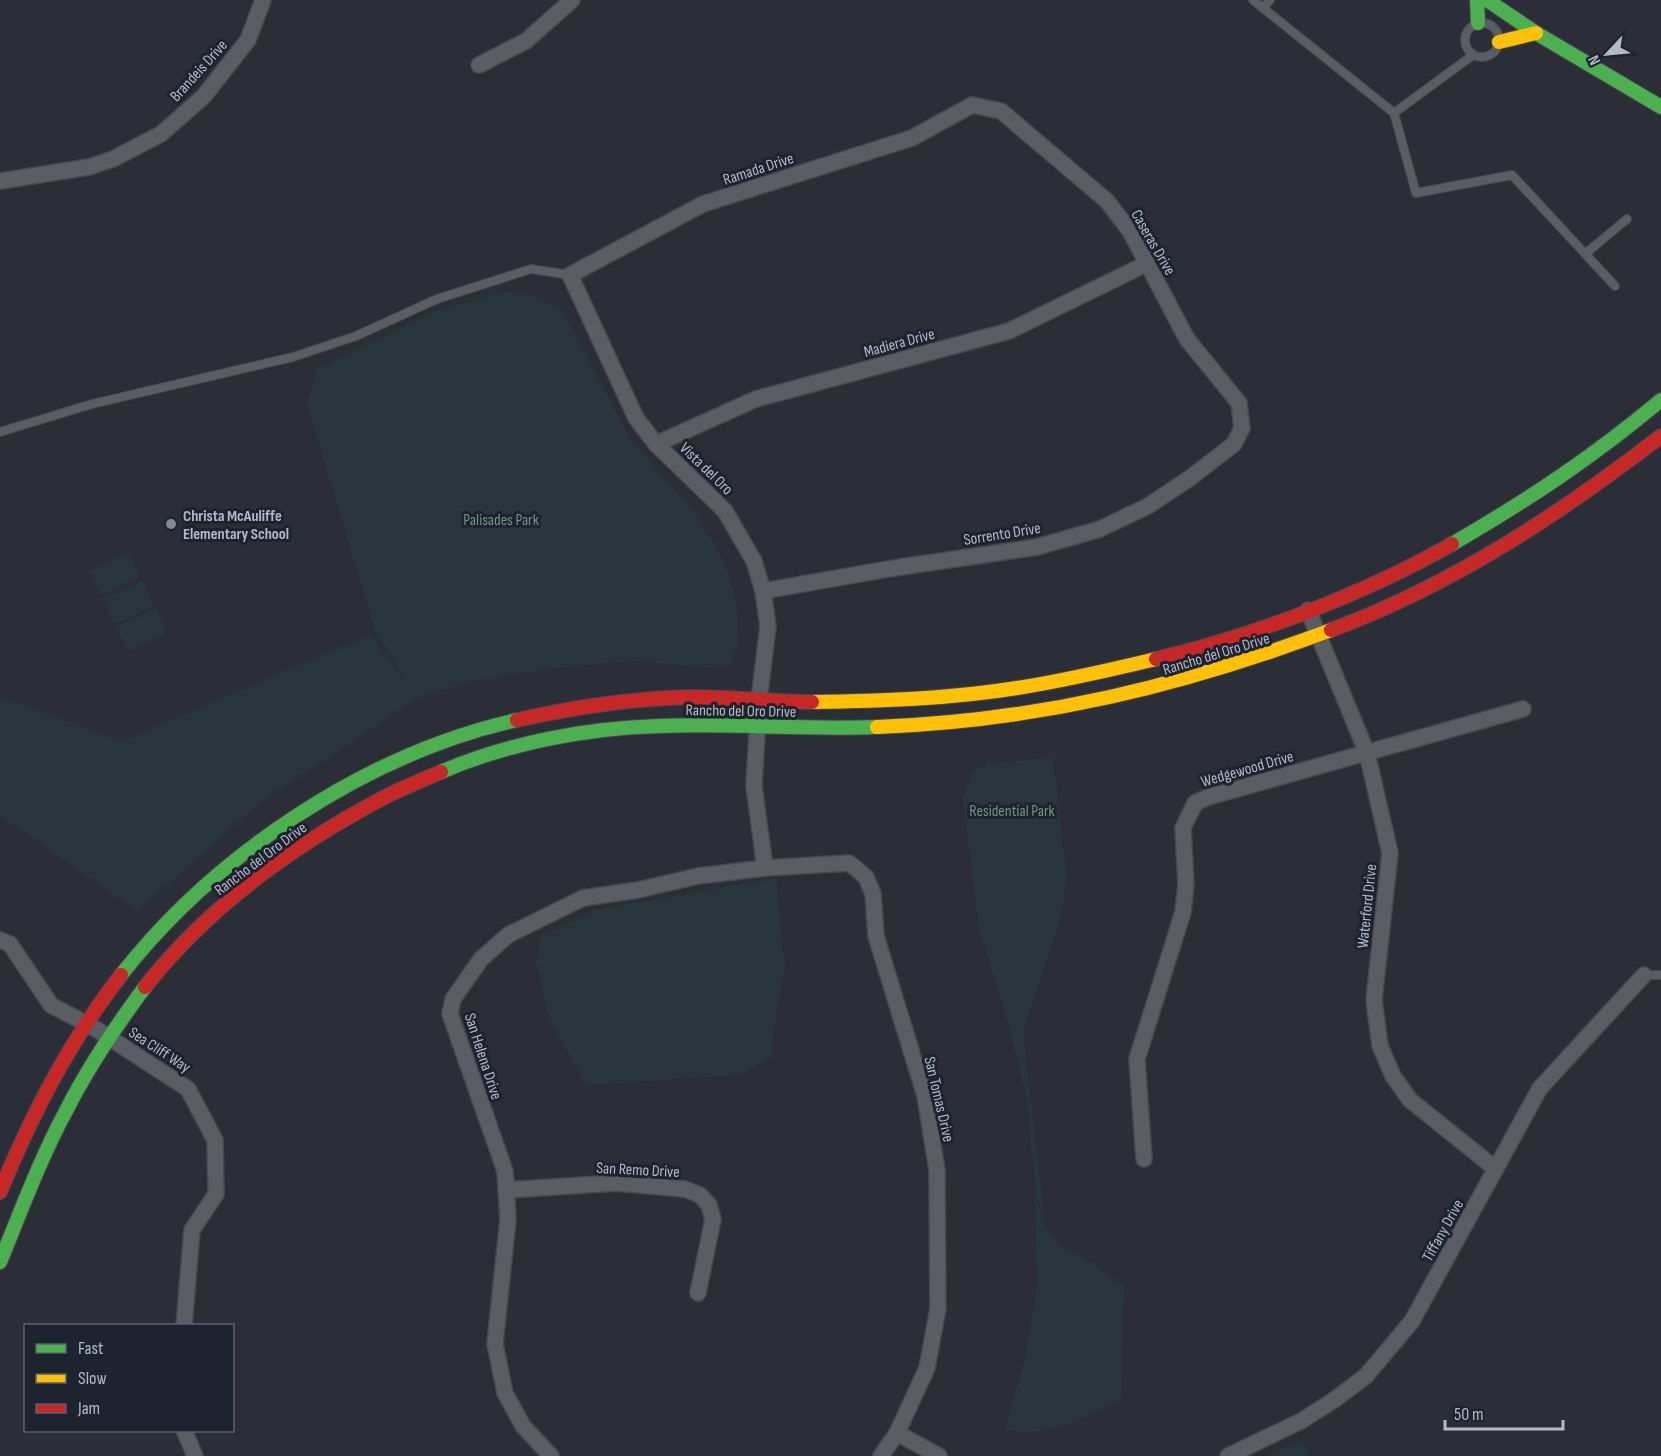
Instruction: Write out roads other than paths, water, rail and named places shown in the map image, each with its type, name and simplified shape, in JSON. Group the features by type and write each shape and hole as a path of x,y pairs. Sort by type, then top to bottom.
{"main road":[{"path":"1477,0 1478,23"},
{"path":"1487,0 1536,33 1661,107"},
{"path":"1499,42 1536,33"},
{"name":"Rancho del Oro Drive","path":"0,1192 32,1118 55,1075 86,1024 151,938 191,898 239,856 284,823 374,771 433,745 490,725 583,705 706,697 759,700 897,699 1014,688 1075,678 1166,657 1243,635 1308,610 1409,565 1481,528 1577,466 1661,400"},
{"name":"Rancho del Oro Drive","path":"0,1262 56,1130 78,1089 110,1038 171,956 256,878 299,845 386,796 443,770 497,752 587,732 706,724 758,728 898,726 1028,714 1090,703 1207,674 1252,661 1318,636 1421,590 1494,552 1593,489 1661,436"}],"street":[{"name":"Brandeis Drive","path":"0,181 89,167 113,159 161,134 204,96 248,40 263,0"},
{"path":"479,65 526,41 572,0"},
{"name":"Caseras Drive","path":"962,110 972,105 1001,111 1107,201 1130,231 1187,339 1239,403 1242,429 1234,444 1223,450"},
{"name":"Ramada Drive","path":"570,275 703,204 912,138 962,110"},
{"name":"Madiera Drive","path":"656,444 756,399 1009,331 1146,264"},
{"name":"Vista del Oro","path":"570,275 636,418 656,444 725,511 754,561 763,591 768,626 759,700 754,786 765,868"},
{"name":"Sorrento Drive","path":"763,591 894,568 1037,547 1100,530 1148,506 1190,478 1223,450"},
{"name":"Waterford Drive","path":"1308,610 1367,753 1389,853 1374,1000 1380,1046 1393,1077 1410,1100 1496,1169"},
{"name":"Wedgewood Drive","path":"1144,1159 1137,1059 1183,912 1186,884 1183,828 1195,803 1208,797 1523,709"},
{"name":"San Tomas Drive","path":"765,868 849,863 866,877 873,894 876,936 925,1096 937,1170 938,1308 927,1368 897,1433"},
{"name":"San Helena Drive","path":"551,1456 523,1426 506,1393 495,1344 508,1219 505,1172 450,1014 453,999 481,959 508,935 583,898 638,890 698,876 765,868"},
{"name":"Sea Cliff Way","path":"5,942 51,1005 110,1038 188,1089 215,1140 216,1194 192,1230 184,1324"},
{"name":"Tiffany Drive","path":"1228,1456 1301,1421 1334,1401 1366,1376 1412,1321 1540,1088 1644,975"},
{"name":"San Remo Drive","path":"506,1190 616,1183 685,1189 700,1195 709,1205 712,1219 698,1293"},
{"path":"184,1432 190,1454"},
{"path":"881,1456 897,1433 939,1456"}],"lane":[{"path":"1253,0 1394,113 1416,193 1512,175 1615,286"},
{"path":"1263,8 1270,0"},
{"path":"1478,23 1491,25 1499,35 1499,42 1498,48 1489,56 1473,55 1466,46 1465,35 1472,26 1478,23"},
{"path":"1394,113 1473,55"},
{"path":"1585,254 1627,219"},
{"path":"0,432 92,404 293,357 356,336 437,299 531,270 570,275"},
{"path":"1644,975 1661,975"}],"place":[{"name":"Christa McAuliffe Elementary School","path":"171,524"}],"park label":[{"name":"Palisades Park","path":"501,519"},
{"name":"Residential Park","path":"1012,810"}]}
